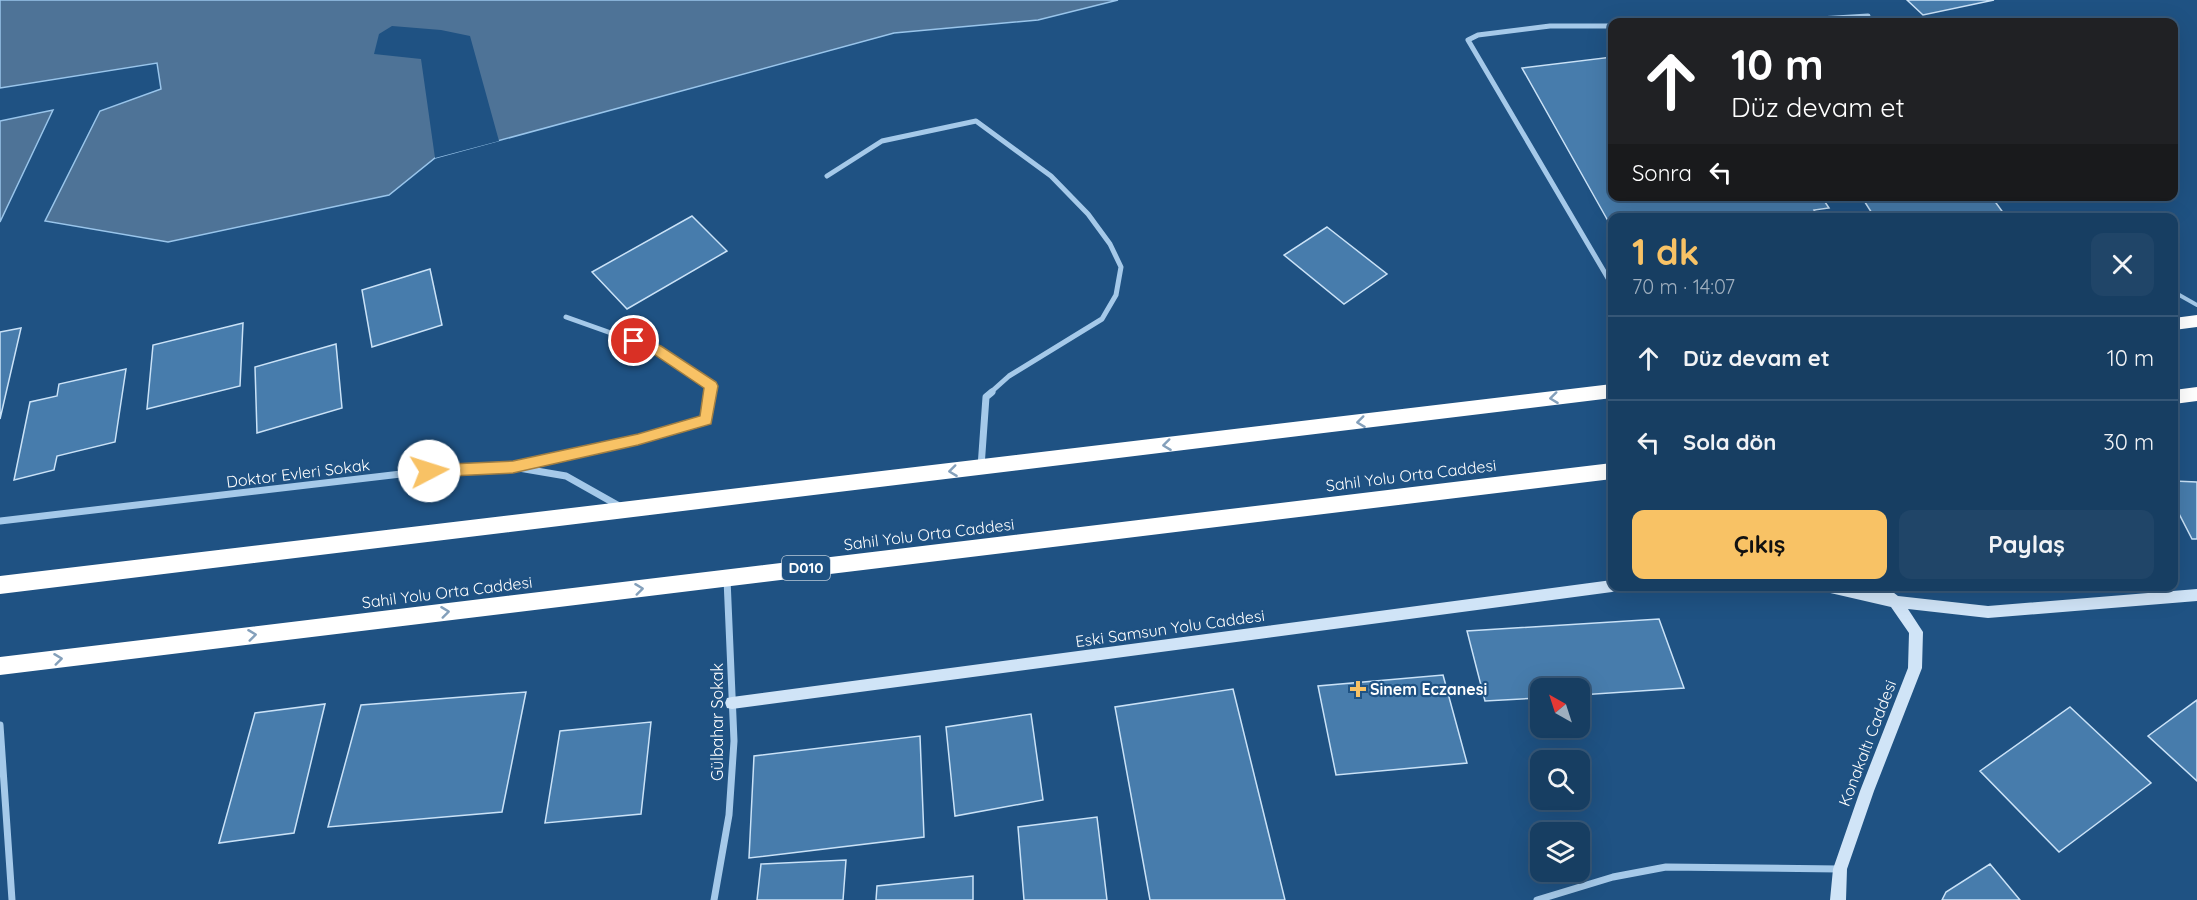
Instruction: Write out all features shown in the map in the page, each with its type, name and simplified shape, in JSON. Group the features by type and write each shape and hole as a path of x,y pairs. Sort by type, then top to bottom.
{"highway":[{"path":"2178,323 2197,321"},
{"path":"0,585 1608,391"},
{"path":"2178,396 2197,394"},
{"name":"Sahil Yolu Orta Caddesi","path":"0,666 1608,471"}],"street":[{"path":"1836,18 1868,16"},
{"path":"1608,26 1550,26 1478,36 1468,40 1608,278"},
{"path":"827,176 882,141 976,121 1051,176 1088,214 1110,244 1121,267 1116,295 1102,319 1010,376 986,397 981,467"},
{"path":"513,467 638,440 706,420 711,386 656,349 566,317"},
{"name":"Doktor Evleri Sokak","path":"0,521 452,468 513,467 566,476 626,510"},
{"name":"Gülbahar Sokak","path":"714,900 729,815 734,741 727,578"},
{"name":"Eski Samsun Yolu Caddesi","path":"732,703 1608,587"},
{"path":"1848,591 1895,602 1988,612 2197,595"},
{"name":"Konakaltı Caddesi","path":"1838,900 1840,869 1867,791 1915,669 1916,632 1895,602 1881,591"},
{"name":"Konakaltı Caddesi","path":"1894,591 1895,602"},
{"path":"0,725 12,900"},
{"path":"1537,900 1613,877 1666,867 1840,869"}],"lane":[{"path":"2178,294 2197,305"}],"water":[{"path":"0,0 1118,0 1038,20 894,33 435,158 389,195 168,242 45,221 100,111 161,89 157,63 0,88"},
{"path":"53,110 0,222 0,121"}],"pier":[{"path":"392,26 441,30 470,36 499,141 435,158 421,59 374,54 379,34"}],"building":[{"path":"1907,0 1994,0 1923,15"},
{"path":"1608,57 1608,201 1824,201 1829,208 1814,210 1816,213 1608,213 1608,221 1522,68"},
{"path":"1864,201 1995,201 2003,213 1872,213"},
{"path":"692,216 727,251 627,309 592,272"},
{"path":"1327,227 1387,274 1344,304 1284,255"},
{"path":"430,269 442,325 372,347 362,290"},
{"path":"243,323 240,386 147,409 153,345"},
{"path":"21,328 0,419 0,332"},
{"path":"336,344 342,408 257,433 255,367"},
{"path":"126,369 115,442 57,456 54,470 14,480 30,402 57,396 59,384"},
{"path":"2178,481 2197,482 2197,539 2192,539 2178,512"},
{"path":"1659,619 1684,688 1590,694 1590,678 1530,678 1530,699 1485,701 1467,631"},
{"path":"1443,675 1467,763 1336,775 1318,686"},
{"path":"1233,689 1285,900 1150,900 1115,707"},
{"path":"526,692 502,812 328,827 361,705"},
{"path":"2197,700 2197,781 2148,736"},
{"path":"325,704 294,833 219,843 255,713"},
{"path":"2070,707 2151,783 2059,852 1980,771"},
{"path":"1031,714 1043,800 955,816 946,727"},
{"path":"651,722 641,814 545,823 560,731"},
{"path":"920,736 924,837 749,858 754,756"},
{"path":"1097,817 1107,900 1024,900 1018,827"},
{"path":"846,860 843,900 757,900 761,864"},
{"path":"1990,864 2020,900 1942,900 1946,892"},
{"path":"973,876 973,900 876,900 877,886"}],"place":[{"name":"Sinem Eczanesi","path":"1358,689"}],"route":[{"path":"429,471 452,468 513,467 638,440 706,420 711,386 656,349 634,341"}]}
